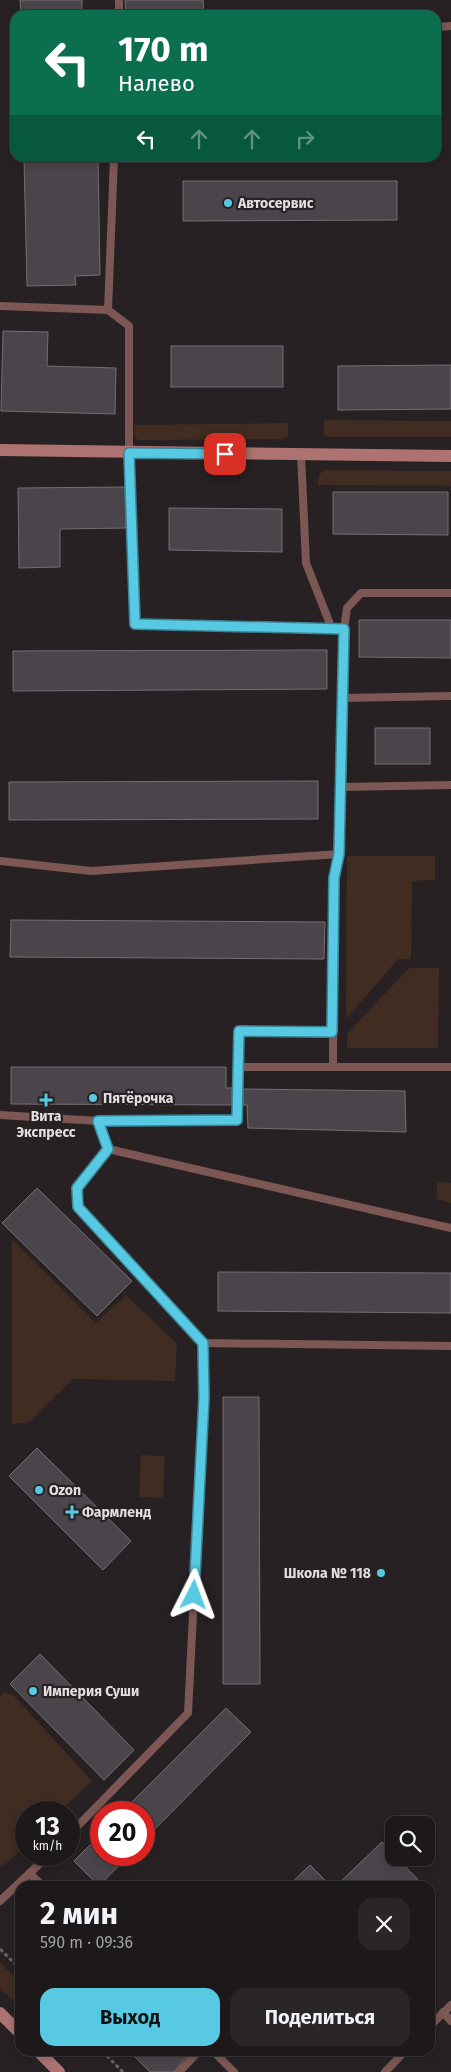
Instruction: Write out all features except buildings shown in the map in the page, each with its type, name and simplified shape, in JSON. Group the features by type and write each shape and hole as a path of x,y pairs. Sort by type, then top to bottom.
{"main road":[{"path":"0,450 451,456"},
{"path":"0,2013 15,2028"},
{"path":"43,2056 59,2072"}],"lane":[{"path":"108,310 114,162"},
{"path":"0,306 108,310 129,326 129,453 135,624 344,629"},
{"path":"301,454 306,563 332,629"},
{"path":"332,1066 334,878 339,854 344,629 347,608 361,593 451,593"},
{"path":"343,698 451,696"},
{"path":"341,786 451,785"},
{"path":"0,861 91,871 339,854"},
{"path":"0,1115 98,1121 237,1120 239,1031 332,1032"},
{"path":"238,1067 451,1067"},
{"path":"98,1121 108,1149"},
{"path":"108,1149 451,1228"},
{"path":"80,1824 188,1713 204,1398 203,1343 78,1207 77,1188 108,1149"},
{"path":"203,1343 451,1346"},
{"path":"22,1881 38,1866"},
{"path":"30,1874 38,1881"},
{"path":"0,1901 15,1888"},
{"path":"435,2021 451,2005"},
{"path":"443,2012 451,2021"},
{"path":"179,2072 194,2056"},
{"path":"218,2056 234,2072"},
{"path":"385,2072 400,2056"}],"path":[{"path":"0,1949 15,1964"},
{"path":"107,2056 123,2072"}],"shaded area":[{"path":"324,420 451,421 451,437 328,437 324,435"},
{"path":"288,423 288,436 282,439 138,440 135,437 134,425"},
{"path":"324,470 451,471 451,486 318,485 319,475"},
{"path":"347,856 435,856 435,880 412,881 411,959 398,959 346,1019"},
{"path":"409,968 439,968 438,1048 347,1048 347,1034"},
{"path":"437,1182 451,1183 451,1203 437,1199"},
{"path":"12,1239 96,1323 126,1295 177,1344 175,1381 73,1379 29,1422 12,1424"},
{"path":"141,1455 165,1456 163,1498 139,1497"},
{"path":"4,1692 14,1696 92,1781 71,1801 15,1801 15,1855 4,1865 0,1865 0,1697"},
{"path":"0,1962 15,1978 15,1997 12,2000 0,1988"}],"place":[{"name":"Автосервис","path":"228,203"},
{"name":"Пятёрочка","path":"93,1098"},
{"name":"Вита Экспресс","path":"46,1100"},
{"name":"Ozon","path":"39,1490"},
{"name":"Фармленд","path":"72,1512"},
{"name":"Школа № 118","path":"381,1573"},
{"name":"Империя Суши","path":"33,1691"}],"route":[{"path":"194,1595 204,1398 203,1343 78,1207 77,1188 108,1149 98,1121 237,1120 239,1031 332,1032 334,878 339,854 344,629 135,624 129,453 225,454"}]}
